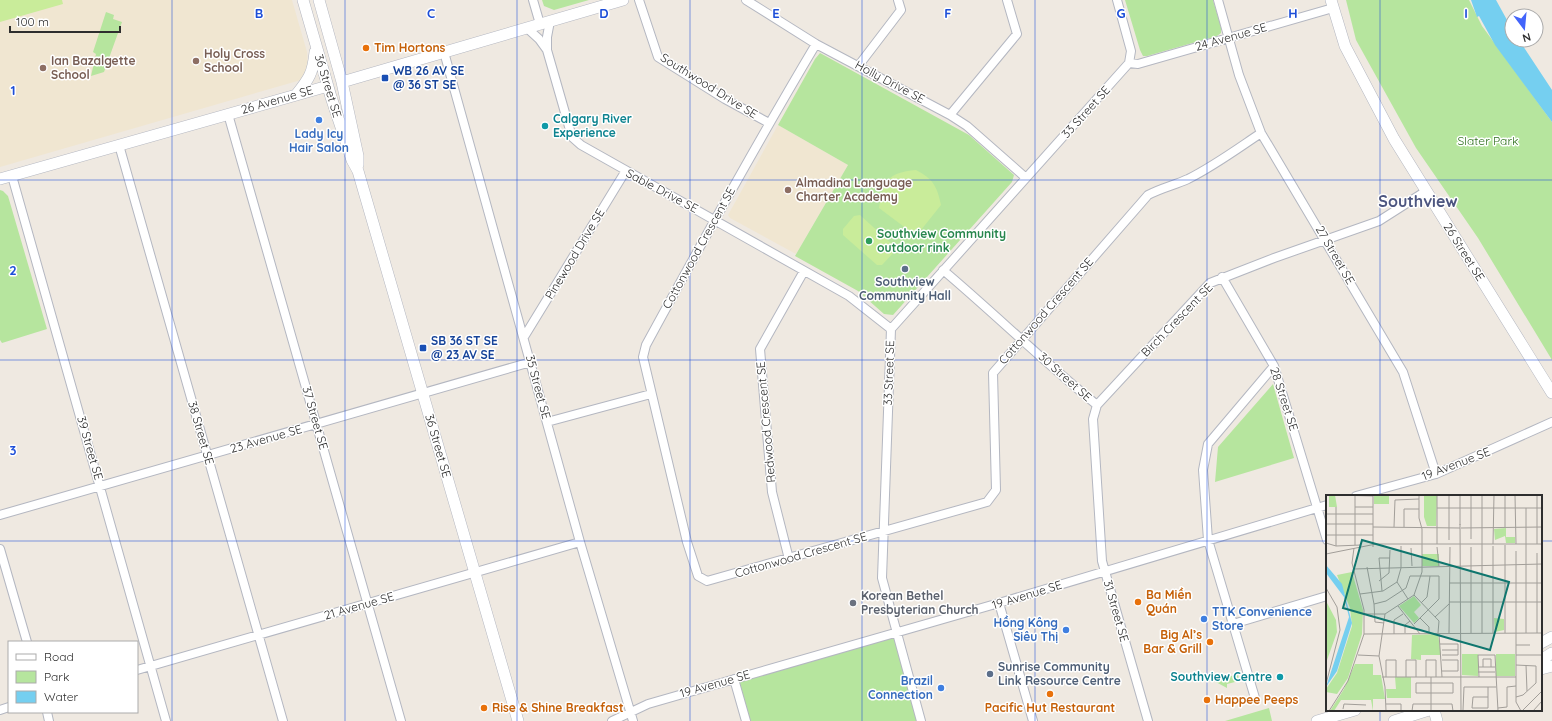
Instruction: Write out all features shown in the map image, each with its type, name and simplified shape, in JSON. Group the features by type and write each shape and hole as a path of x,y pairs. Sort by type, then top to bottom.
{"street":[{"name":"36 Street SE","path":"302,0 352,160 358,171 518,721"},
{"name":"36 Street SE","path":"319,0 342,82 358,156 358,171"},
{"name":"Sable Drive SE","path":"533,0 545,23 547,50 572,137 581,145 626,172 849,296 891,329"},
{"name":"26 Avenue SE","path":"0,179 342,82 622,0"},
{"name":"Southwood Drive SE","path":"639,0 658,57 724,99 769,123"},
{"name":"Holly Drive SE","path":"746,0 816,44 859,65 950,115 967,126 1026,178"},
{"path":"859,65 901,10 898,0"},
{"path":"950,115 1017,34 1007,0"},
{"path":"1117,0 1131,51 1129,63"},
{"name":"27 Street SE","path":"1218,0 1230,38 1239,75 1261,133 1326,240 1403,372 1436,474"},
{"name":"24 Avenue SE","path":"1129,63 1138,64 1230,38 1332,4"},
{"name":"26 Street SE","path":"1332,4 1345,46 1394,139 1552,393"},
{"name":"Sable Drive SE","path":"527,28 539,39 547,50"},
{"name":"Cottonwood Crescent SE","path":"816,44 714,220 646,345 643,357 687,542 698,576 707,581 987,502 996,490 992,373 1148,195 1186,180 1217,164 1261,133"},
{"path":"296,95 311,77 314,68 316,46"},
{"name":"35 Street SE","path":"444,52 580,542 633,721"},
{"name":"33 Street SE","path":"921,721 895,632 882,578 891,329 1129,63"},
{"name":"37 Street SE","path":"228,114 401,721"},
{"name":"38 Street SE","path":"119,145 283,721"},
{"name":"Pinewood Drive SE","path":"524,337 626,172"},
{"name":"39 Street SE","path":"12,176 166,721"},
{"name":"Birch Crescent SE","path":"1096,406 1210,283 1222,277 1379,221 1426,191"},
{"name":"30 Street SE","path":"943,270 1022,338 1059,374 1096,406"},
{"name":"Redwood Crescent SE","path":"789,559 772,492 760,348 804,271"},
{"name":"28 Street SE","path":"1222,277 1274,366 1326,536"},
{"name":"23 Avenue SE","path":"0,515 531,362"},
{"path":"1254,698 1208,540 1204,470 1208,444 1274,366"},
{"path":"547,422 651,394"},
{"path":"1096,406 1093,419 1102,561 1104,571"},
{"name":"19 Avenue SE","path":"1360,495 1436,474 1552,422"},
{"name":"19 Avenue SE","path":"612,721 648,704 999,603 1326,505"},
{"name":"21 Avenue SE","path":"138,670 580,542"},
{"path":"0,548 27,641"},
{"name":"31 Street SE","path":"1104,571 1148,721"},
{"path":"1233,624 1326,596"},
{"path":"999,603 1033,721"},
{"path":"1542,642 1552,637"},
{"path":"1542,659 1552,653"},
{"path":"1542,669 1552,666"},
{"path":"734,679 746,721"},
{"path":"1317,721 1352,711"},
{"path":"1394,721 1426,711"},
{"path":"1434,711 1437,721"}],"shaded area":[{"name":"Holy Cross School","path":"0,0 292,0 307,52 308,69 301,80 0,167"},
{"name":"Almadina Language Charter Academy","path":"778,125 848,165 796,254 730,218 728,215"}],"green space":[{"path":"0,0 62,0 63,4 0,22"},
{"path":"542,0 589,0 554,10 544,6"},
{"path":"1125,0 1213,0 1221,27 1221,33 1217,36 1143,56"},
{"name":"Slater Park","path":"1346,0 1469,0 1482,26 1552,122 1552,360 1478,238 1416,148 1356,40"},
{"path":"106,12 114,15 113,19 122,22 104,72 91,76 96,54 93,52"},
{"path":"820,53 969,135 1014,175 1012,182 893,315 884,314 858,291 795,256 848,165 778,125 815,59"},
{"path":"916,170 927,177 936,188 941,205 921,230 911,232 879,208 885,184 888,180 899,173"},
{"path":"0,190 8,196 47,329 2,343 0,340"},
{"name":"Southview Community outdoor rink","path":"860,215 895,247 895,251 882,265 877,265 843,235 843,229 854,216"},
{"path":"1273,384 1294,458 1215,482 1218,447"},
{"path":"895,632 921,721 746,721 734,679"},
{"path":"1238,674 1239,681 1227,684 1227,688 1214,681"},
{"path":"1269,708 1272,721 1225,721"}],"water":[{"path":"1471,0 1496,0 1504,14 1504,48 1524,48 1552,90 1552,122 1495,45 1479,16 1477,17"}],"place":[{"name":"Tim Hortons","path":"366,48"},
{"name":"Holy Cross School","path":"196,61"},
{"name":"Ian Bazalgette School","path":"43,68"},
{"name":"WB 26 AV SE @ 36 ST SE","path":"385,78"},
{"name":"Lady Icy Hair Salon","path":"319,120"},
{"name":"Calgary River Experience","path":"545,126"},
{"name":"Almadina Language Charter Academy","path":"788,190"},
{"name":"Southview Community outdoor rink","path":"869,241"},
{"name":"Southview Community Hall","path":"905,269"},
{"name":"SB 36 ST SE @ 23 AV SE","path":"423,348"},
{"name":"Ba Miền Quán","path":"1138,602"},
{"name":"Korean Bethel Presbyterian Church","path":"853,603"},
{"name":"TTK Convenience Store","path":"1204,619"},
{"name":"Hồng Kông Siêu Thị","path":"1066,630"},
{"name":"Big Al’s Bar & Grill","path":"1210,642"},
{"name":"Sunrise Community Link Resource Centre","path":"990,674"},
{"name":"Southview Centre","path":"1280,677"},
{"name":"Brazil Connection","path":"941,688"},
{"name":"Pacific Hut Restaurant","path":"1050,694"},
{"name":"Happee Peeps","path":"1207,700"},
{"name":"Rise & Shine Breakfast","path":"484,708"}],"district":[{"name":"Southview","path":"1418,201"}]}
